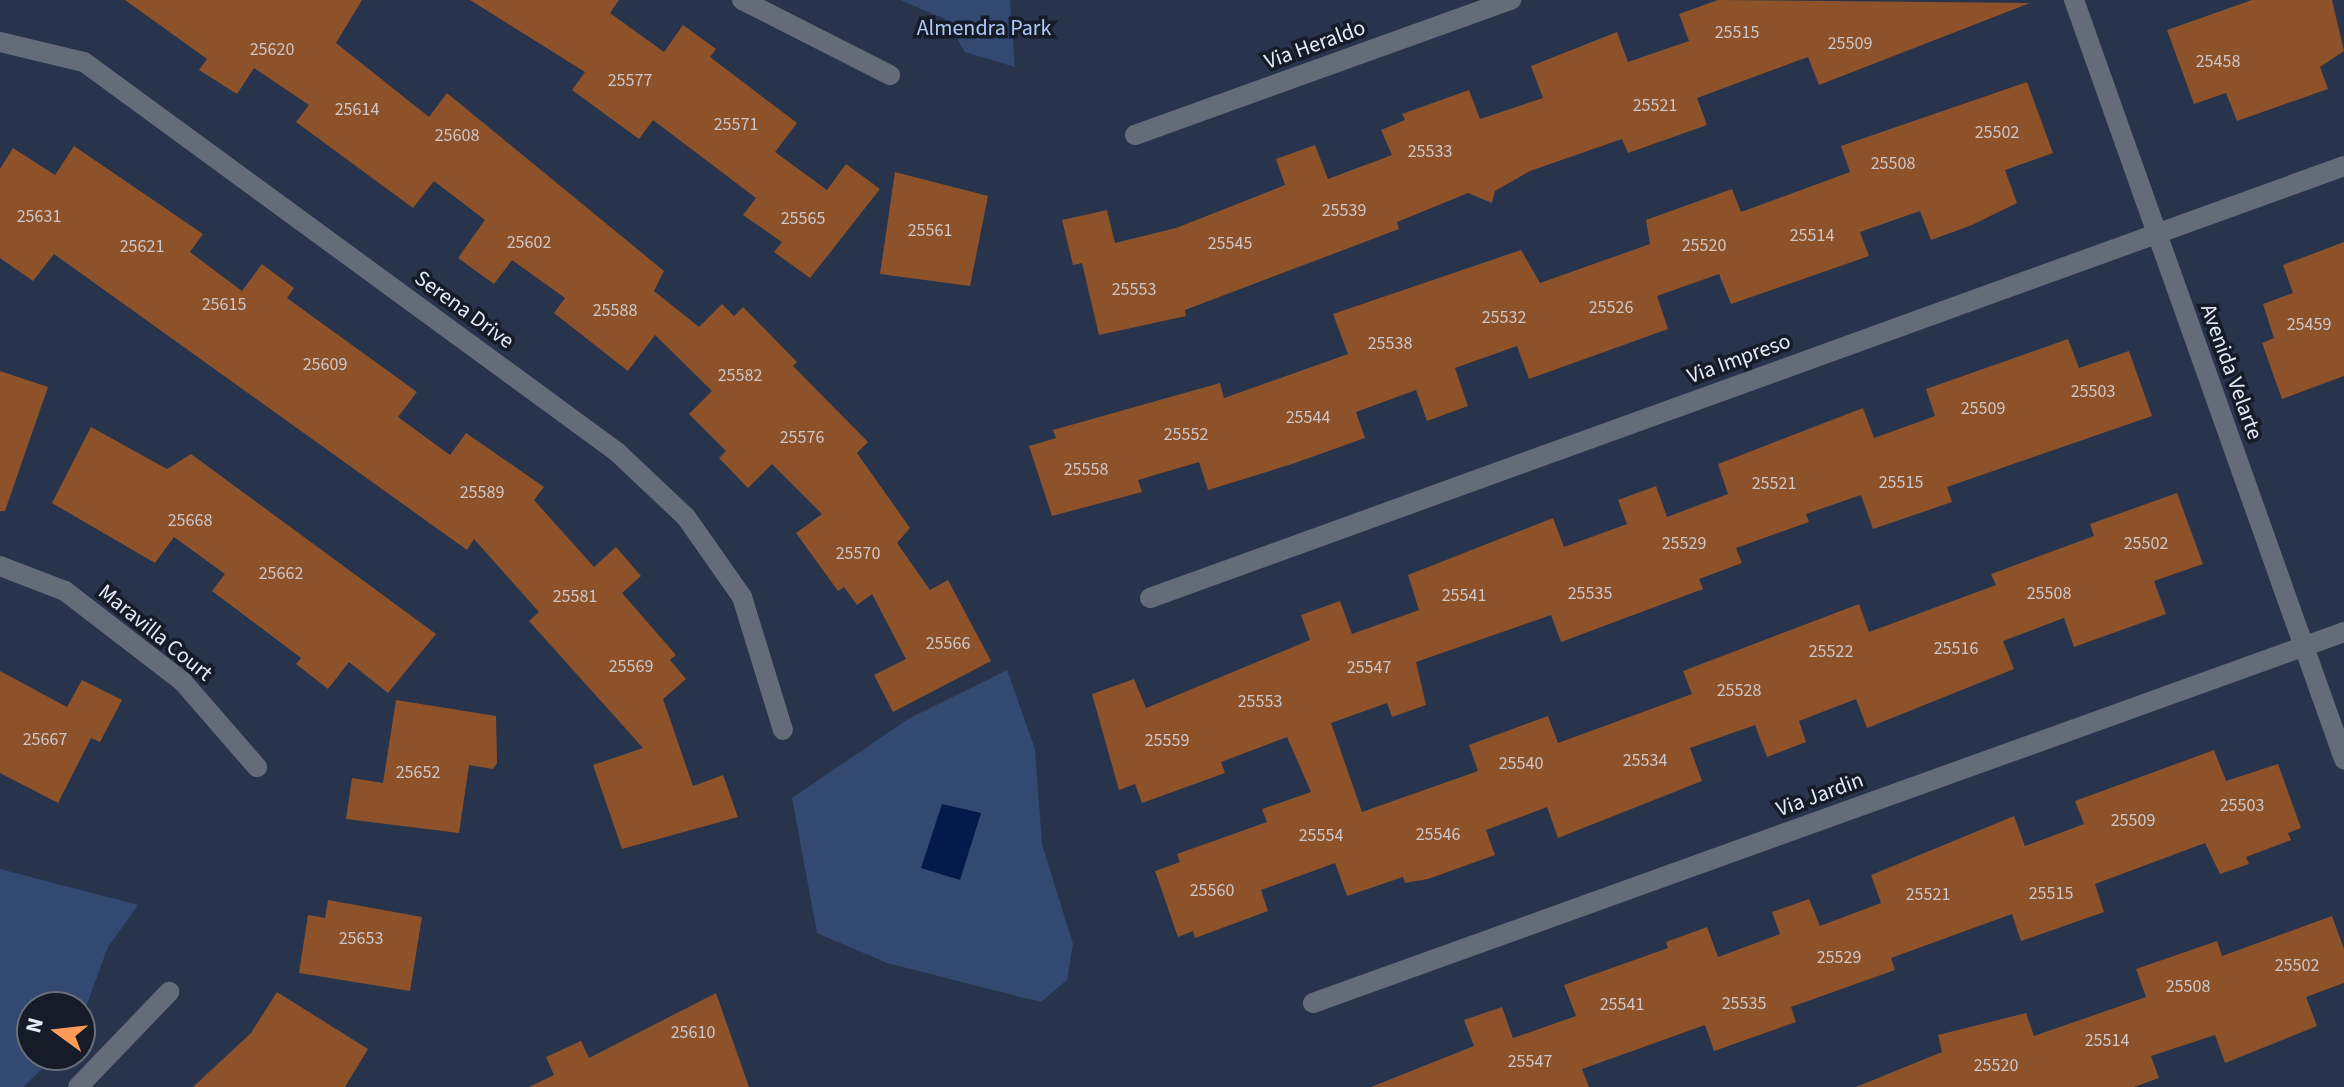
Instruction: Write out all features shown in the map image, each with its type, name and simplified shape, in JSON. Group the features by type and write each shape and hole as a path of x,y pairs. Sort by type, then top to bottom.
{"street":[{"path":"742,0 890,75"},
{"name":"Via Heraldo","path":"1135,135 1511,0"},
{"name":"Avenida Velarte","path":"2074,0 2344,759"},
{"name":"Serena Drive","path":"0,42 84,62 617,452 686,517 742,597 783,730"},
{"name":"Via Impreso","path":"1150,598 2344,166"},
{"name":"Maravilla Court","path":"0,566 65,591 183,682 257,767"},
{"name":"Via Jardin","path":"1313,1003 2344,632"},
{"path":"78,1087 169,992"}],"green space":[{"name":"Almendra Park","path":"900,0 1010,0 1015,67 965,52 945,19"},
{"path":"1007,670 1035,749 1042,844 1073,944 1067,980 1041,1002 887,963 817,933 792,798 908,719"},
{"path":"0,869 138,905 108,947 92,991 16,991 16,1071 40,1071 23,1087 0,1087"}],"shaded area":[{"path":"942,804 981,813 960,880 921,868"}],"building":[{"path":"125,0 362,0 336,43 429,117 447,93 664,271 654,291 699,327 722,304 734,316 743,307 797,362 793,366 868,442 857,453 910,528 897,543 930,590 948,580 991,661 893,712 874,675 906,659 872,594 857,605 844,587 838,591 796,533 822,514 772,464 748,488 719,458 726,451 689,414 712,391 655,335 628,371 554,313 565,298 512,260 494,284 458,258 485,220 434,181 413,208 296,122 309,105 254,68 237,94 199,70 207,59"},
{"path":"470,0 619,0 610,13 664,52 683,25 716,49 710,57 797,123 775,152 827,190 846,164 880,189 810,278 774,252 782,242 743,215 756,198 653,120 639,139 572,90 585,72"},
{"path":"1718,0 2030,3 1819,85 1808,57 1697,98 1707,125 1628,153 1622,139 1530,171 1495,191 1492,203 1468,193 1397,222 1399,229 1185,310 1186,316 1099,335 1082,263 1073,265 1062,220 1107,210 1115,243 1176,228 1285,185 1276,159 1315,145 1328,179 1392,155 1381,130 1405,120 1402,114 1469,90 1480,119 1543,98 1531,66 1617,32 1628,62 1689,41 1679,14"},
{"path":"2252,0 2332,0 2344,51 2320,67 2328,89 2237,121 2226,93 2194,104 2167,30"},
{"path":"2027,82 2053,153 2005,170 2017,203 1972,225 1931,240 1920,211 1860,232 1869,256 1731,304 1719,274 1657,296 1668,329 1529,379 1517,346 1455,368 1468,406 1427,421 1416,390 1356,412 1365,438 1292,464 1208,490 1199,462 1138,480 1142,492 1052,516 1029,446 1056,438 1053,430 1220,383 1224,398 1348,354 1333,314 1521,250 1540,283 1650,244 1646,220 1732,189 1741,212 1850,172 1841,146"},
{"path":"74,146 203,234 190,252 242,291 262,264 294,288 287,298 417,392 398,417 450,455 466,433 544,487 534,500 594,567 616,547 641,576 622,593 676,655 670,660 686,679 663,699 693,786 723,775 738,817 622,849 593,765 643,748 529,621 539,612 474,539 467,550 54,254 33,281 0,258 0,169 13,148 55,175"},
{"path":"895,172 988,196 970,286 880,274"},
{"path":"2344,242 2344,376 2282,399 2262,343 2274,338 2263,304 2293,293 2283,265"},
{"path":"2068,339 2079,368 2129,351 2152,416 1947,487 1952,502 1873,529 1861,495 1806,514 1809,522 1736,548 1742,563 1699,579 1703,589 1561,642 1551,615 1416,662 1426,705 1392,717 1387,703 1331,723 1362,812 1478,771 1469,745 1548,716 1558,743 1692,694 1683,671 1859,604 1869,632 1996,585 1991,574 2094,536 2090,524 2177,493 2203,564 2154,581 2166,614 2074,647 2064,618 2003,641 2014,669 1867,728 1856,699 1799,721 1806,742 1767,757 1755,725 1690,748 1702,781 1558,838 1547,807 1486,830 1495,855 1428,879 1405,883 1403,877 1347,896 1335,863 1261,890 1268,911 1195,938 1193,931 1178,937 1155,871 1180,862 1177,854 1267,822 1262,809 1311,792 1287,737 1221,762 1225,773 1142,803 1135,784 1119,790 1092,694 1134,679 1146,708 1310,640 1301,615 1340,601 1352,634 1419,610 1408,575 1553,518 1564,547 1627,524 1618,500 1656,486 1667,517 1728,494 1718,464 1863,408 1874,438 1935,416 1926,389"},
{"path":"0,371 48,387 5,511 0,511"},
{"path":"91,427 167,469 191,454 436,634 388,693 349,662 328,689 296,664 301,658 212,591 225,574 174,537 155,563 52,503"},
{"path":"0,671 67,707 82,680 122,700 100,742 91,738 58,803 0,773"},
{"path":"396,700 496,716 497,763 493,769 469,765 459,833 346,819 352,778 383,783"},
{"path":"2214,750 2226,781 2278,764 2301,828 2288,833 2291,840 2246,857 2249,864 2220,874 2205,843 2095,884 2104,912 2021,941 2012,914 1891,958 1895,970 1791,1007 1796,1022 1714,1051 1705,1025 1582,1069 1589,1087 1371,1087 1474,1046 1464,1020 1502,1007 1513,1038 1576,1016 1564,985 1668,948 1666,942 1707,927 1718,957 1780,934 1772,912 1809,899 1820,926 1881,903 1871,875 2014,816 2025,846 2084,824 2075,801"},
{"path":"328,900 422,917 410,991 299,973 308,915 325,918"},
{"path":"2332,916 2344,949 2344,983 2306,997 2317,1026 2225,1063 2215,1035 2151,1056 2159,1078 2134,1087 1856,1087 1942,1052 1938,1035 2026,1013 2034,1036 2146,997 2136,969 2217,941 2222,956"},
{"path":"277,992 368,1049 345,1087 193,1087 251,1033"},
{"path":"716,993 749,1087 529,1087 554,1075 546,1057 581,1041 589,1058"}]}
